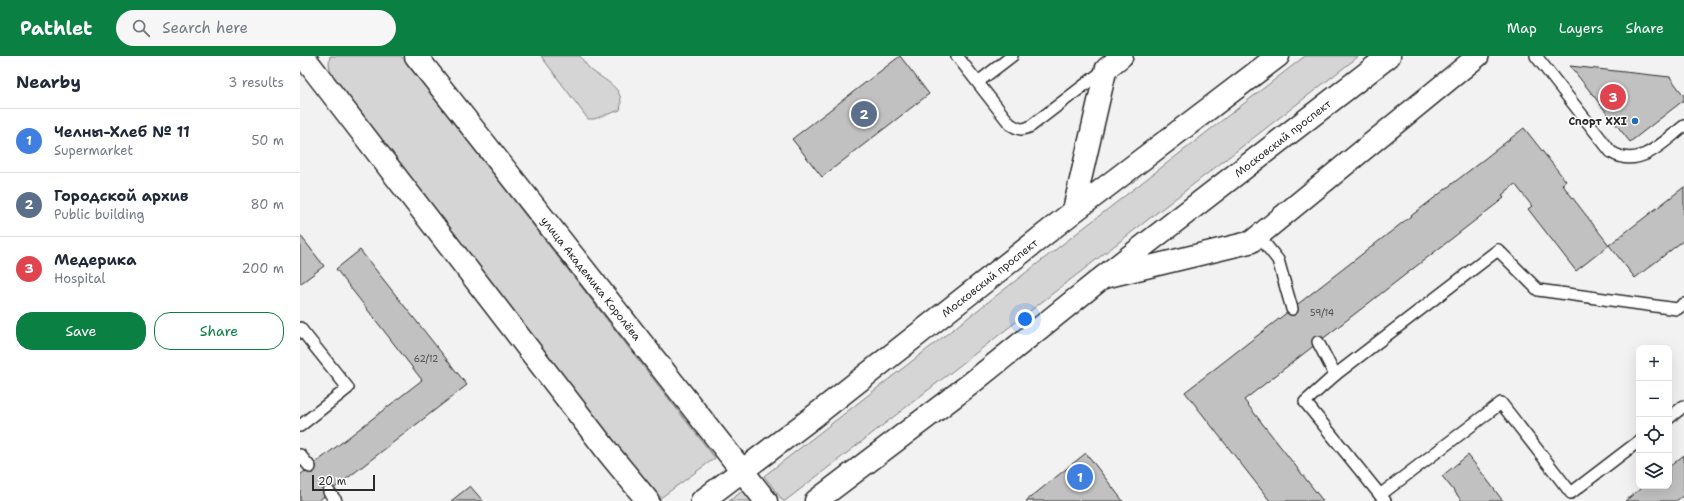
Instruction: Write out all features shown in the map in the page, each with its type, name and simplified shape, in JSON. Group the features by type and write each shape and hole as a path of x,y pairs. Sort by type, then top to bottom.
{"main road":[{"path":"303,56 611,456 648,501"},
{"path":"316,56 321,80"},
{"name":"улица Академика Королёва","path":"416,56 766,501"},
{"name":"Московский проспект","path":"702,501 808,421 1073,212 1278,56"},
{"name":"Московский проспект","path":"816,501 969,385 1102,278 1389,56"}],"street":[{"path":"1073,212 1106,68 1122,56"},
{"path":"1102,278 1250,242 1478,56"}],"lane":[{"path":"958,56 1010,124 1016,128 1026,129 1106,68"},
{"path":"978,82 1012,56"},
{"path":"1536,56 1611,152 1616,156 1631,159 1648,154 1684,126"},
{"path":"1258,235 1278,260 1292,309"},
{"path":"1636,443 1571,493 1501,403 1382,498 1305,402 1335,375 1498,250 1538,290 1677,310 1684,304"},
{"path":"300,328 348,388 300,426"},
{"path":"1318,342 1335,375"},
{"path":"1670,417 1684,406"},
{"path":"300,455 310,467"}],"shaded area":[{"path":"330,56 401,56 715,458 659,499 331,75 329,63"},
{"path":"541,56 580,56 590,69 617,90 621,102 620,110 594,119 588,119"},
{"path":"1305,56 1359,56 785,501 783,501 764,476"},
{"path":"744,490 752,501 729,501"}],"building":[{"path":"900,56 929,94 822,177 792,139"},
{"name":"Спорт XXI","path":"1570,66 1670,77 1684,96 1684,100 1630,142"},
{"path":"1524,128 1566,181 1562,184 1609,245 1576,271 1528,209 1532,206 1515,184 1502,195 1504,198 1244,400 1323,501 1270,501 1185,392"},
{"path":"1684,187 1684,240 1635,278 1609,245"},
{"path":"300,235 324,266 300,284"},
{"path":"360,250 467,385 318,501 300,501 300,475 422,380 336,269"},
{"path":"1086,453 1123,501 1026,501"},
{"path":"1468,455 1503,501 1462,501 1442,476"},
{"path":"1684,455 1684,495 1676,501 1625,501 1640,489 1672,489 1672,465"},
{"path":"470,486 483,501 451,501"}],"place":[{"name":"Медерика","path":"1613,97"},
{"name":"Городской архив","path":"864,114"},
{"name":"Спорт XXI","path":"1635,121"},
{"name":"Челны-Хлеб № 11","path":"1080,477"}]}
